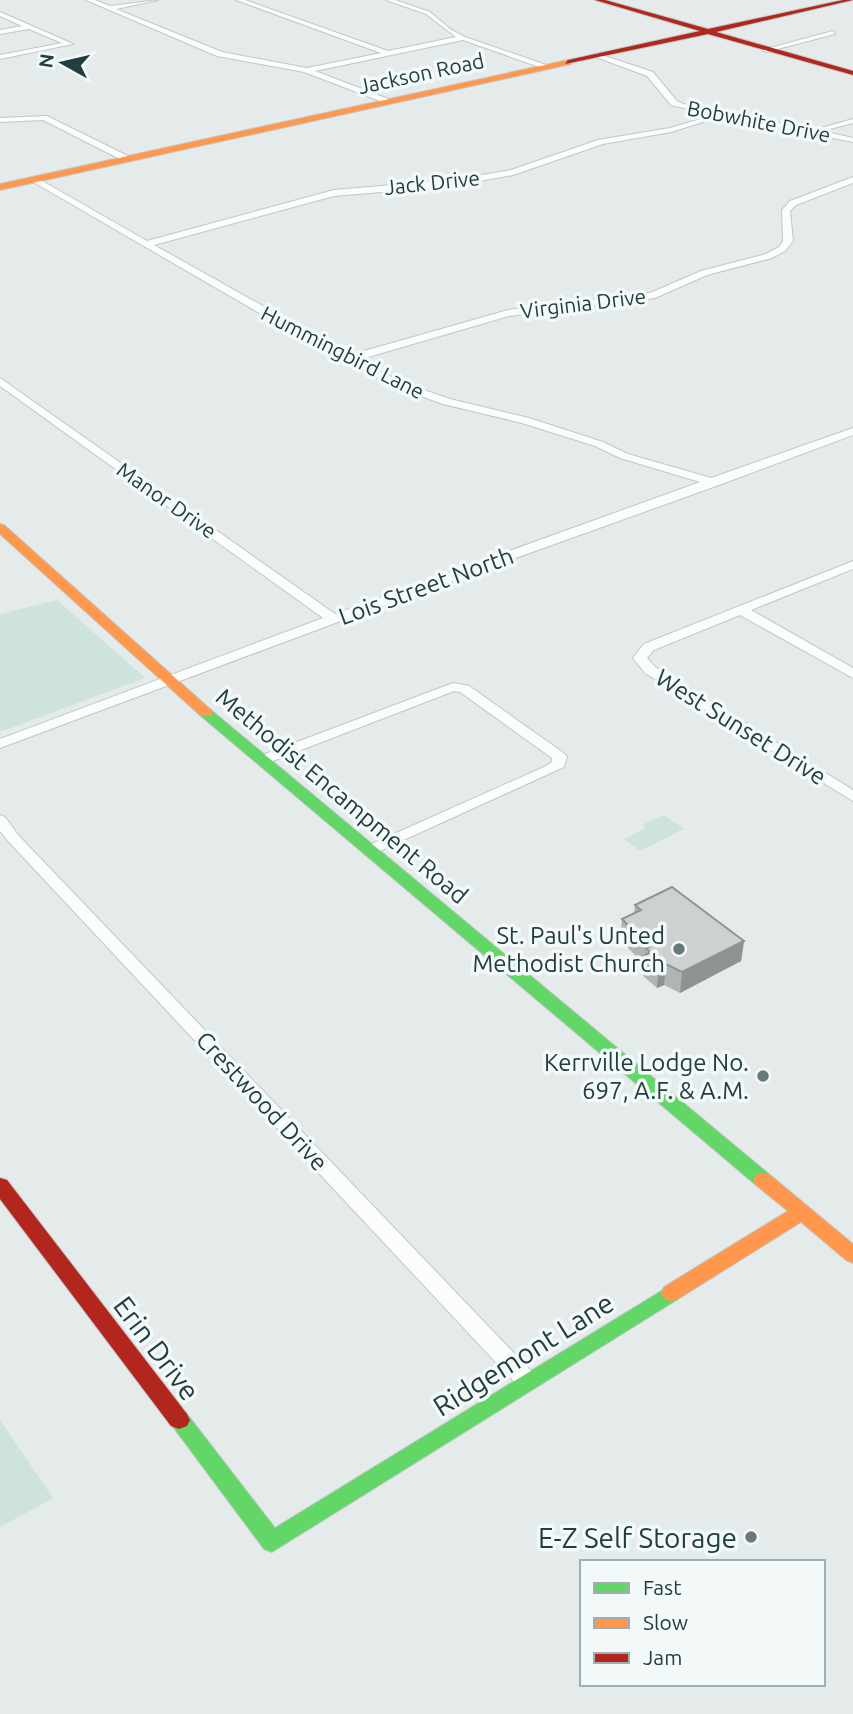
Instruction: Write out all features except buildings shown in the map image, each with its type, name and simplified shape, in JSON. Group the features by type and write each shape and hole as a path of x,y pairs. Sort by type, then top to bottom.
{"street":[{"path":"89,0 220,54 306,70 388,102"},
{"path":"110,8 155,0"},
{"path":"239,0 388,53"},
{"path":"389,0 428,13 448,30 463,38 548,66"},
{"path":"598,0 853,73"},
{"name":"Jackson Road","path":"0,187 852,0"},
{"path":"0,14 69,44 0,57"},
{"path":"676,24 730,27"},
{"path":"0,32 29,27"},
{"path":"766,50 833,33"},
{"path":"306,70 463,38"},
{"name":"Bobwhite Drive","path":"599,55 650,74 674,103 718,116 853,140"},
{"name":"Jack Drive","path":"146,244 334,193 452,183 513,172 601,142 671,130 718,116"},
{"path":"0,120 44,118 129,160"},
{"path":"810,132 853,121"},
{"name":"Hummingbird Lane","path":"34,180 349,359 421,394 525,421 599,444 624,456 715,483"},
{"name":"Virginia Drive","path":"349,359 508,313 652,296 704,273 769,256 782,249 788,241 786,210 793,203 853,180"},
{"name":"Manor Drive","path":"0,381 333,619"},
{"name":"Lois Street North","path":"0,744 333,619 853,431"},
{"name":"Methodist Encampment Road","path":"0,528 169,682 853,1255"},
{"path":"741,610 852,566"},
{"path":"741,610 853,674"},
{"name":"West Sunset Drive","path":"741,610 643,651 642,662 650,670 853,796"},
{"path":"265,760 441,689 453,687 464,689 560,757 551,769 371,850"},
{"name":"Crestwood Drive","path":"0,820 13,838 527,1381"},
{"name":"Erin Drive","path":"0,1185 272,1542"},
{"name":"Ridgemont Lane","path":"272,1542 802,1212"}],"green space":[{"path":"57,600 145,678 0,732 0,614"},
{"path":"664,815 684,829 640,851 624,839 646,828 642,825"},
{"path":"0,1420 53,1498 0,1527"}],"traffic: fast":[{"path":"206,713 763,1180"},
{"path":"179,1420 272,1542 671,1293"}],"traffic: slow":[{"path":"0,187 568,62"},
{"path":"0,528 206,713"},
{"path":"763,1180 853,1255"},
{"path":"671,1293 802,1212"}],"traffic: jam":[{"path":"598,0 853,73"},
{"path":"568,62 852,0"},
{"path":"0,1185 179,1420"}],"place":[{"name":"St. Paul's Unted Methodist Church","path":"679,949"},
{"name":"Kerrville Lodge No. 697, A.F. & A.M.","path":"763,1076"},
{"name":"E-Z Self Storage","path":"751,1537"}]}
